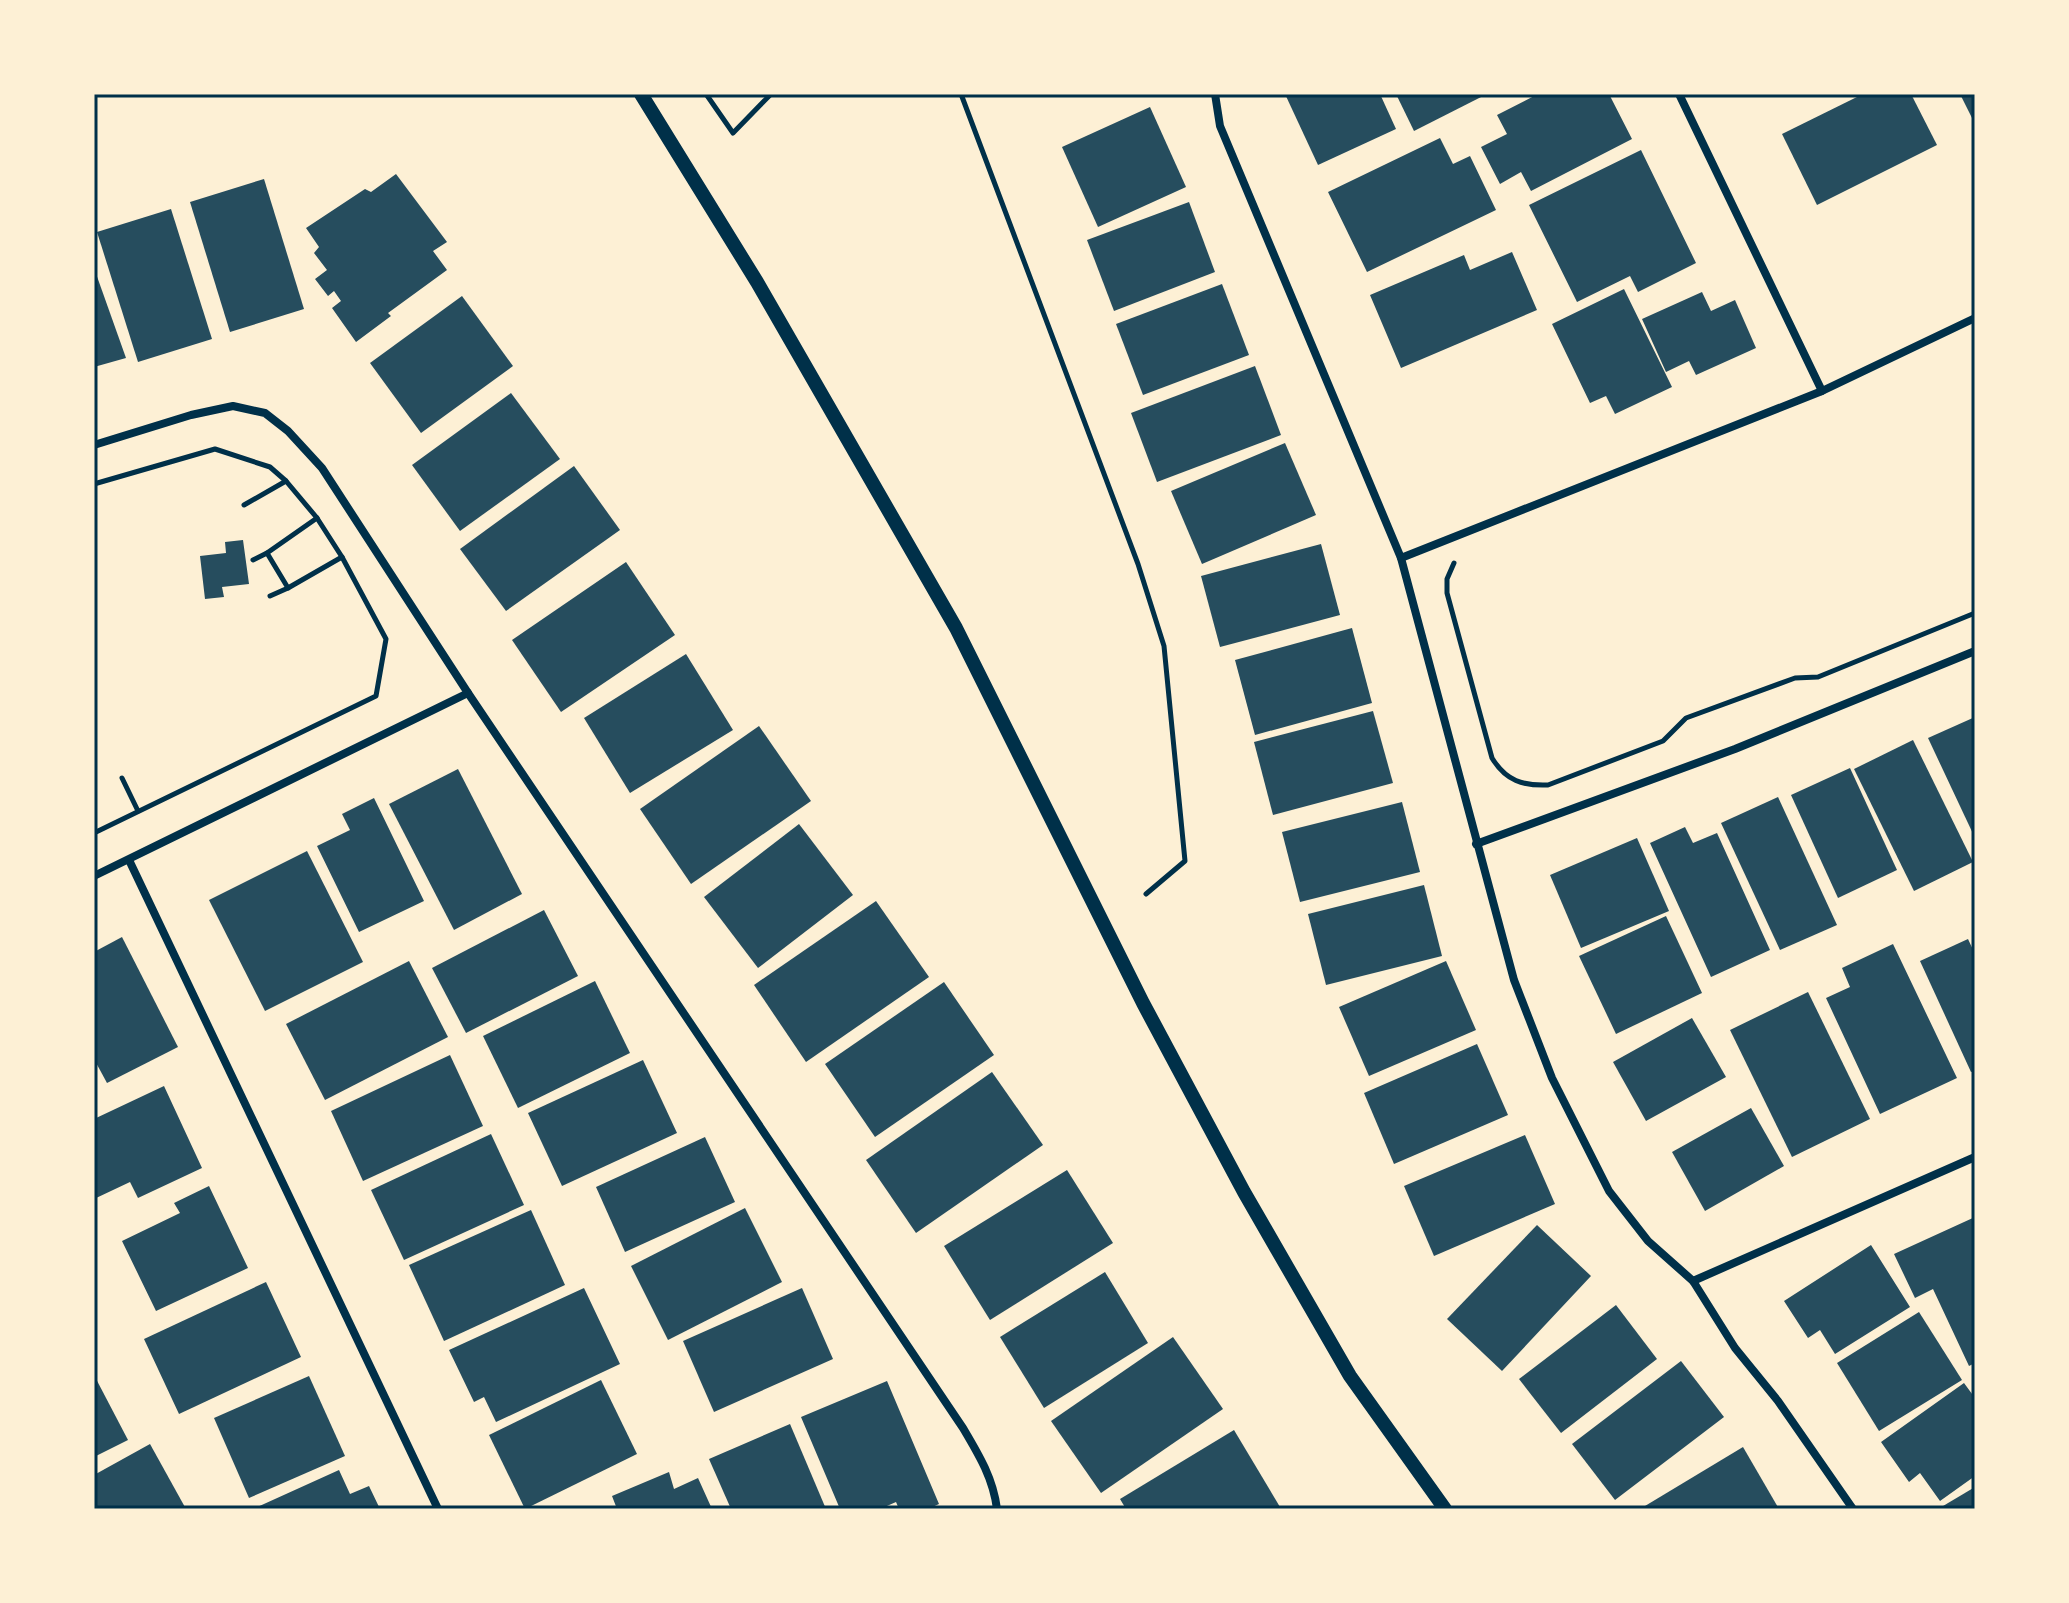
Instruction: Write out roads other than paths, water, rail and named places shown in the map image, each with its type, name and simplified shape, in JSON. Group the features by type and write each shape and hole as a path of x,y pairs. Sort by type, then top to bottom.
{"street":[{"path":"641,94 757,282 956,628 1143,1003 1244,1192 1350,1376 1445,1509"},
{"path":"1215,94 1220,126 1401,558 1514,980 1552,1078 1609,1191 1648,1241 1693,1281 1735,1348 1778,1401 1853,1509"},
{"path":"1679,94 1822,391"},
{"path":"1401,558 1822,391 1975,318"},
{"path":"94,445 191,415 233,406 265,413 288,431 322,468 468,693 963,1428 984,1463 997,1509"},
{"path":"1476,844 1735,749 1975,651"},
{"path":"94,876 468,693"},
{"path":"129,860 438,1509"},
{"path":"1693,1281 1975,1157"}]}
